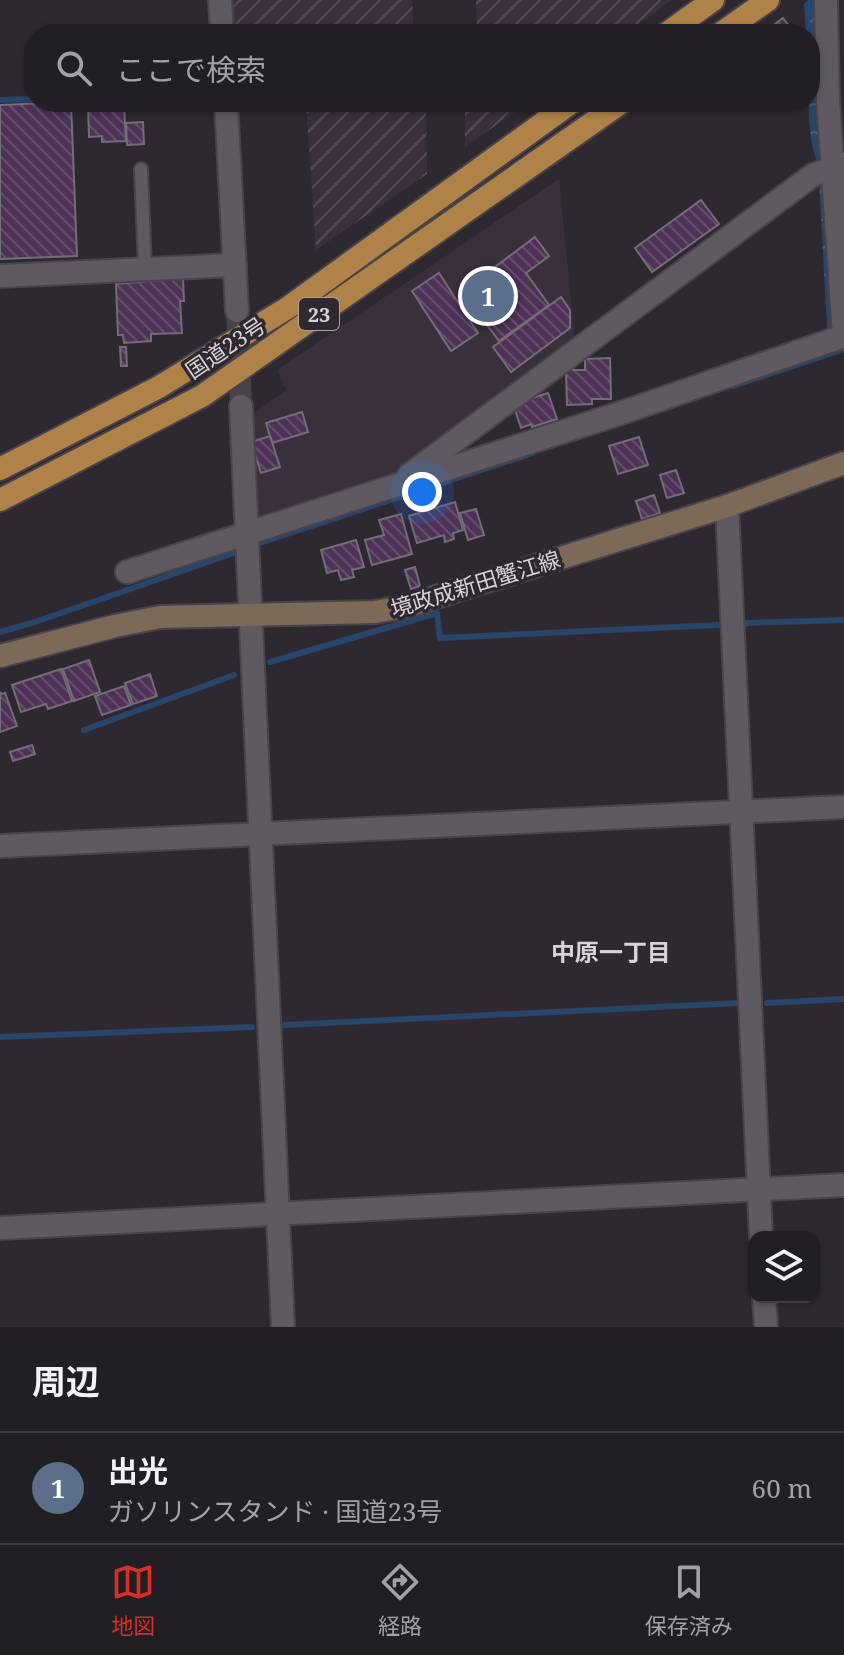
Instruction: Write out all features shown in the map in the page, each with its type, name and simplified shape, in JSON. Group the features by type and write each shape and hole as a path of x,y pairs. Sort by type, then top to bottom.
{"highway":[{"path":"680,24 713,0"},
{"path":"734,24 768,0"},
{"name":"国道23号","path":"0,469 159,387 289,307 558,112"},
{"name":"国道23号","path":"0,500 202,396 608,112"}],"main road":[{"name":"境政成新田蟹江線","path":"0,656 160,617 375,612 407,606 727,506 844,463"}],"street":[{"path":"220,0 221,24"},
{"path":"127,572 618,414 844,336 830,168 826,0"},
{"path":"227,112 237,311"},
{"path":"395,485 830,168"},
{"path":"0,276 235,265"},
{"path":"241,406 283,1327"},
{"path":"727,506 761,1231"},
{"path":"0,846 844,807"},
{"path":"0,1228 844,1185"},
{"path":"764,1303 766,1327"}],"lane":[{"path":"141,169 145,269"}],"shaded area":[{"path":"230,0 412,0 413,24 231,24"},
{"path":"476,0 672,0 638,24 477,24"},
{"path":"307,112 426,112 427,174 316,250"},
{"path":"465,112 515,112 465,147"},
{"path":"559,179 575,340 391,475 373,484 256,523 250,416 286,390 277,370"}],"water":[{"path":"808,0 818,0 819,24 805,24 804,4"},
{"path":"820,39 835,328 827,328 818,162 809,112 820,112"}],"building":[{"path":"24,104 24,112 71,112 77,256 0,259 0,105"},
{"path":"88,112 124,112 126,141 102,142 102,136 89,137"},
{"path":"143,122 144,144 127,145 126,123"},
{"path":"701,200 719,224 652,272 635,248"},
{"path":"535,237 549,256 526,273 549,305 499,341 479,314 508,293 491,270"},
{"path":"439,273 478,333 451,351 412,291"},
{"path":"183,278 184,301 180,301 182,333 151,334 151,341 124,343 123,335 118,335 116,284"},
{"path":"561,297 570,310 570,328 511,372 493,347"},
{"path":"120,347 126,347 127,366 121,366"},
{"path":"610,358 611,399 592,399 592,404 567,405 566,370 585,370 585,359"},
{"path":"548,393 557,419 521,428 513,404"},
{"path":"302,412 308,432 272,443 266,423"},
{"path":"270,436 280,467 261,473 251,442"},
{"path":"639,437 648,465 618,474 609,446"},
{"path":"676,470 684,493 667,498 660,475"},
{"path":"654,495 660,513 642,519 636,501"},
{"path":"455,502 463,530 453,533 454,539 445,542 444,535 417,543 409,516"},
{"path":"476,509 484,535 468,540 460,513"},
{"path":"401,514 412,554 372,565 365,540 384,535 379,520"},
{"path":"356,540 364,567 352,570 354,577 341,580 338,570 327,573 321,550"},
{"path":"415,567 420,586 411,589 405,570"},
{"path":"89,660 100,692 74,701 63,669"},
{"path":"61,669 72,701 48,709 46,704 21,712 12,685"},
{"path":"150,674 157,696 133,704 125,683"},
{"path":"124,686 131,705 102,715 95,696"},
{"path":"0,692 5,693 17,726 0,732"},
{"path":"32,745 35,754 13,761 10,752"}],"waterway":[{"path":"0,100 24,99"},
{"path":"733,386 844,349"},
{"path":"257,544 533,453"},
{"path":"0,632 234,553"},
{"path":"270,662 437,613 440,638 718,625"},
{"path":"747,623 844,620"},
{"path":"84,730 234,675"},
{"path":"767,1003 844,999"},
{"path":"285,1025 739,1003"},
{"path":"0,1037 252,1027"}],"tunnel":[{"path":"237,311 241,406"}],"place":[{"name":"出光","path":"488,296"}],"district":[{"name":"中原一丁目","path":"611,951"}]}
